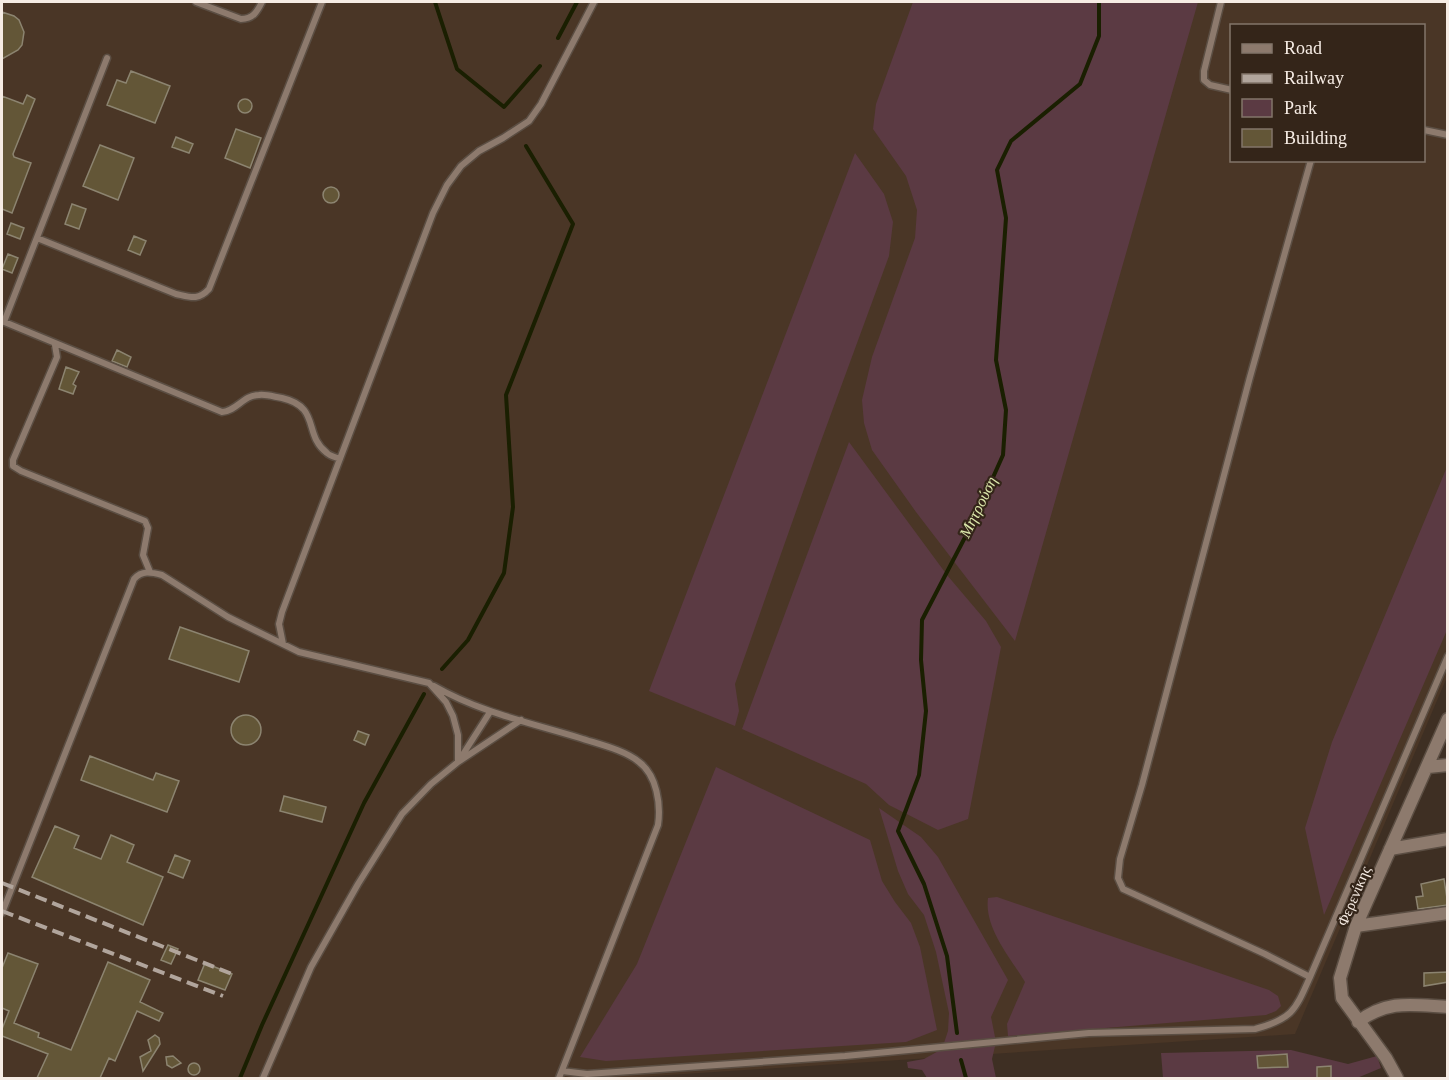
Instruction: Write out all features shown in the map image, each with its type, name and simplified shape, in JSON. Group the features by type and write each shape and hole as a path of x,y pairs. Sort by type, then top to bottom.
{"street":[{"name":"Φερενίκης","path":"1397,1078 1386,1058 1342,998 1339,987 1340,978 1356,926 1448,719"},
{"path":"1428,767 1448,765"},
{"path":"1390,849 1448,839"},
{"path":"1356,926 1448,913"},
{"path":"1358,1022 1379,1009 1394,1005 1448,1007"}],"lane":[{"path":"196,2 241,19 248,19 257,13 262,2"},
{"path":"37,238 176,294 196,298 204,295 209,289 322,2"},
{"path":"283,644 279,624 282,612 432,213 447,185 461,166 479,150 529,121 541,104 594,2"},
{"path":"1221,2 1204,71 1204,80 1210,85 1230,90"},
{"path":"106,58 3,322 222,412 230,412 250,396 260,394 295,401 304,409 320,446 327,453 339,459"},
{"path":"1425,130 1448,135"},
{"path":"1310,162 1120,859 1118,878 1123,890 1265,954 1310,977"},
{"path":"56,345 57,357 13,460 13,466 145,521 148,528 143,555 150,572"},
{"path":"2,913 134,579 139,574 150,572 162,575 228,617 299,652 429,683 456,699 490,712 609,747 639,761 649,772 659,806 658,825 559,1078"},
{"path":"562,1071 587,1074 845,1056 1089,1033 1255,1029 1275,1024 1291,1013 1297,1005 1448,656"},
{"path":"429,683 446,702 453,716 458,735 458,762"},
{"path":"458,762 490,712"},
{"path":"263,1078 311,967 358,884 402,814 431,784 458,762 521,720"}],"shaded area":[{"path":"2,2 1447,2 1447,677 1295,1034 623,1078 2,1078"}],"green space":[{"path":"913,2 1198,2 1015,641 916,512 872,450 864,423 862,400 872,357 915,238 917,210 906,176 873,129 876,104"},
{"path":"855,153 884,194 893,222 889,256 735,684 739,711 735,726 649,691"},
{"path":"849,442 947,575 986,621 1001,647 968,819 938,830 889,805 866,784 742,729"},
{"path":"1447,467 1447,630 1324,915 1305,828 1332,742"},
{"path":"716,767 870,840 882,881 911,923 920,947 937,1030 906,1042 606,1061 580,1057 637,964"},
{"path":"879,808 921,837 938,857 1008,980 991,1017 996,1042 992,1059 996,1078 927,1078 922,1070 908,1068 907,1062 924,1059 942,1049 948,1031 949,1013 936,952 924,915 908,894 898,871"},
{"path":"997,897 1269,990 1278,996 1281,1006 1266,1015 1008,1036 1007,1024 1025,982 999,942 990,920 988,898"},
{"path":"1291,1050 1348,1064 1377,1056 1381,1068 1357,1078 1163,1078 1161,1053"}],"building":[{"path":"2,12 19,20 24,32 22,45 18,50 2,59"},
{"path":"131,71 170,86 155,123 107,105 117,80 126,83"},
{"path":"27,95 35,99 13,154 14,157 31,163 12,213 2,209 2,96 23,104"},
{"path":"245,99 250,101 252,106 250,111 245,113 240,111 238,106 240,101"},
{"path":"236,129 261,138 250,168 225,158"},
{"path":"176,137 193,144 189,153 172,147"},
{"path":"100,145 134,158 118,200 83,186"},
{"path":"328,187 334,187 339,195 337,201 328,203 323,198 323,192"},
{"path":"72,204 86,209 79,229 65,224"},
{"path":"11,223 24,228 20,239 7,234"},
{"path":"134,236 146,241 140,255 128,250"},
{"path":"8,254 18,258 12,273 2,269"},
{"path":"117,350 131,357 127,367 112,361"},
{"path":"66,367 79,372 73,384 76,386 73,394 59,389"},
{"path":"180,627 249,651 239,682 169,659"},
{"path":"246,715 257,719 261,730 257,741 246,745 235,741 231,730 235,719"},
{"path":"358,731 369,735 365,745 354,740"},
{"path":"90,756 153,780 156,773 179,781 167,812 81,780"},
{"path":"284,796 326,807 322,822 280,811"},
{"path":"55,826 79,836 74,848 101,859 111,835 134,845 127,862 163,877 143,925 32,877"},
{"path":"175,855 190,861 183,878 168,872"},
{"path":"1444,879 1448,905 1418,909 1416,897 1423,896 1421,884"},
{"path":"168,945 178,949 171,964 161,960"},
{"path":"8,953 38,964 14,1023 39,1033 38,1037 71,1050 108,962 150,980 140,1002 163,1013 159,1021 137,1011 115,1061 109,1058 100,1078 37,1078 48,1054 2,1036 2,1029 9,1011 2,1008 2,968"},
{"path":"205,963 232,974 225,990 198,980"},
{"path":"1448,972 1448,982 1424,986 1424,973"},
{"path":"155,1035 159,1038 160,1044 143,1071 140,1057 151,1051 148,1040"},
{"path":"1287,1054 1288,1067 1258,1068 1257,1056"},
{"path":"173,1056 181,1063 172,1068 167,1065 166,1057"},
{"path":"196,1063 200,1069 196,1075 192,1075 188,1067"},
{"path":"1331,1066 1331,1078 1317,1078 1317,1067"}],"waterway":[{"path":"435,2 457,69 504,107 540,66"},
{"path":"558,38 577,2"},
{"name":"Μητρούση","path":"957,1033 947,956 924,884 898,831 919,775 926,711 921,660 922,620 974,520 1003,455 1006,410 996,360 1006,218 997,170 1011,141 1080,84 1099,36 1099,2"},
{"path":"442,669 468,640 504,573 513,507 506,395 573,224 526,146"},
{"path":"240,1078 364,803 424,694"},
{"name":"Μητρούση","path":"961,1060 966,1078"}],"railway":[{"path":"2,883 232,974"},
{"path":"2,911 223,996"}]}
